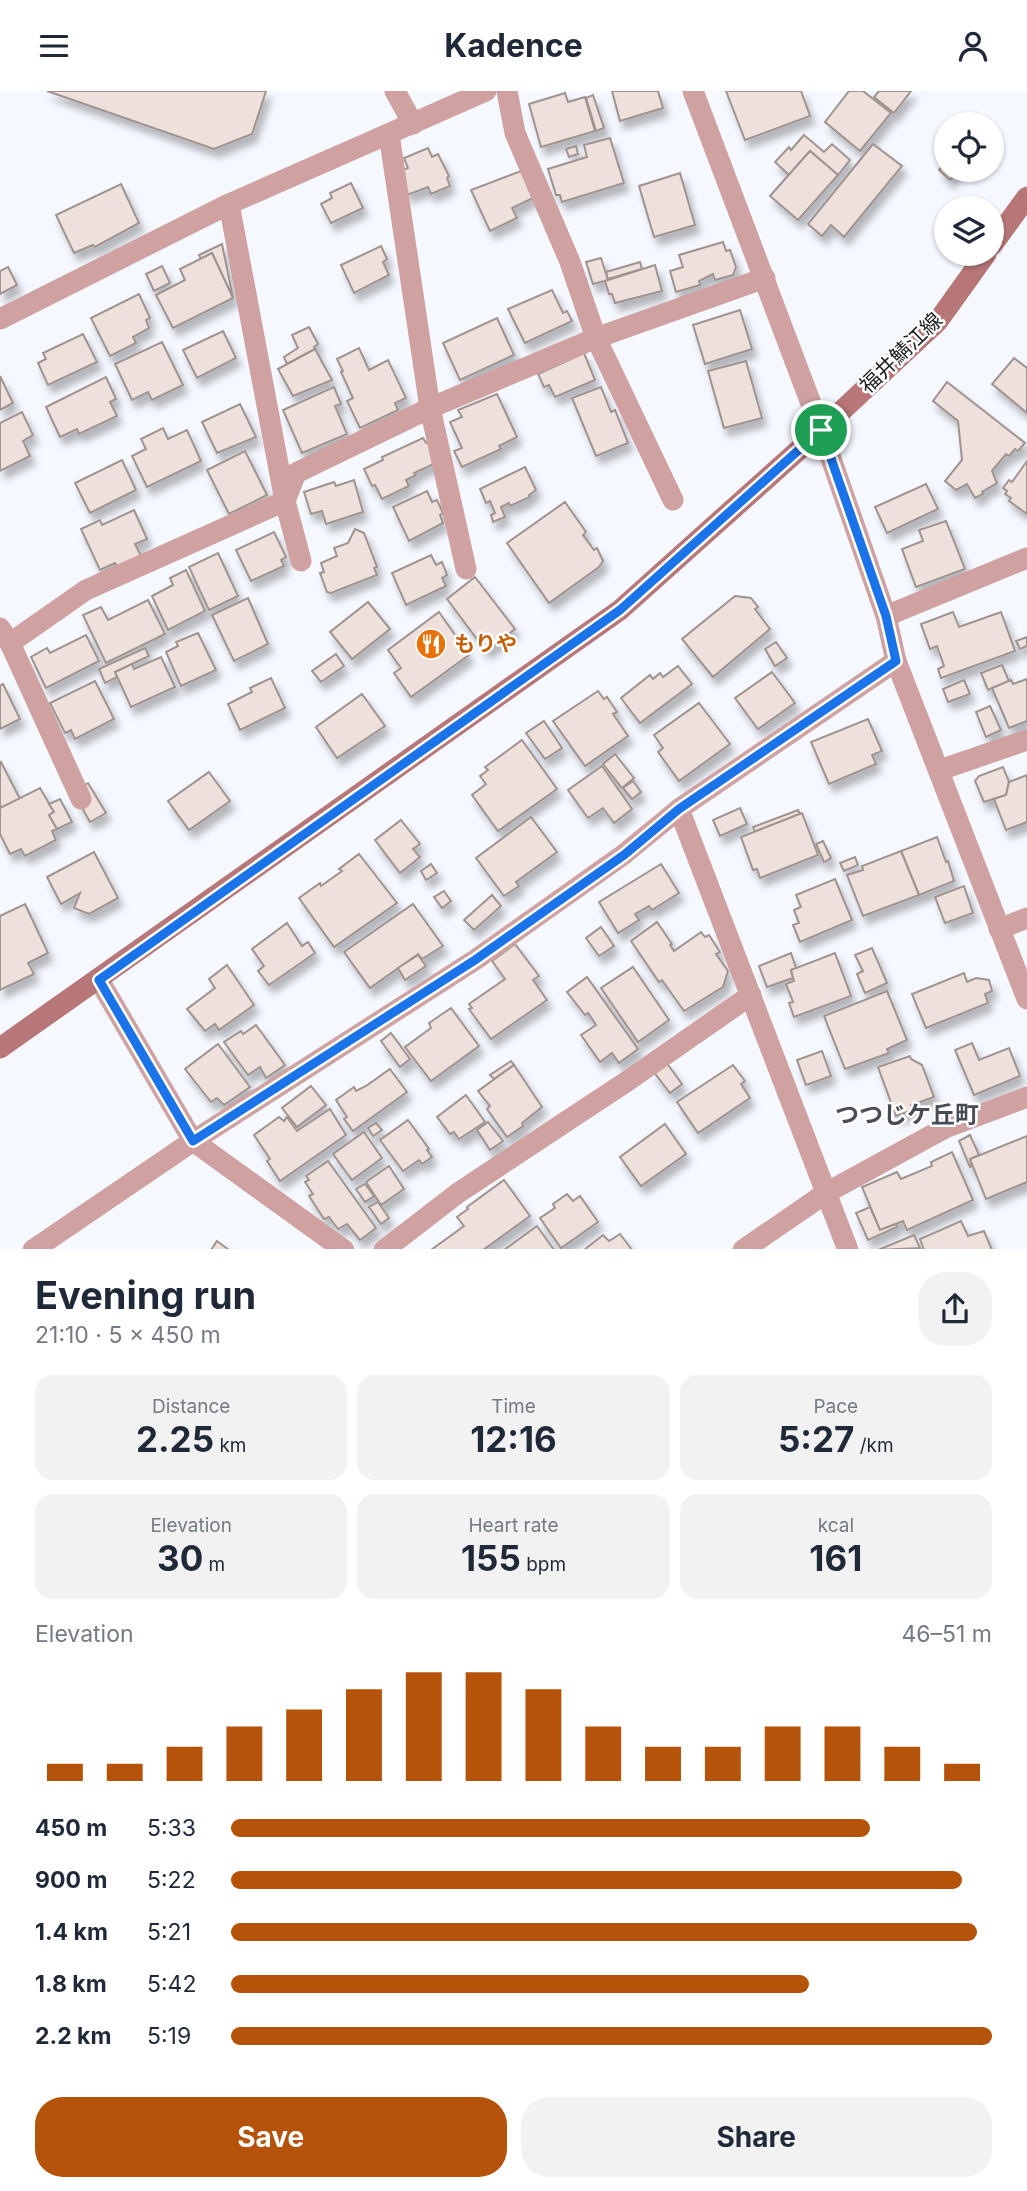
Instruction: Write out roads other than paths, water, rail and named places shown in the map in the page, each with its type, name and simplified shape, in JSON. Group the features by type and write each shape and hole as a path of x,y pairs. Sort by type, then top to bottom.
{"main road":[{"path":"1004,229 1027,197"},
{"name":"福井鯖江線","path":"0,1048 620,610 938,321 977,266"}],"street":[{"path":"395,91 413,124"},
{"path":"0,319 229,204 486,91"},
{"path":"507,91 515,133 570,263 596,338 673,500"},
{"path":"693,91 821,430 886,616 896,661 1027,999"},
{"path":"389,134 430,408 466,569"},
{"path":"229,204 285,501 301,561"},
{"path":"81,799 5,636 86,590 285,501 296,473 430,408 596,338 765,278"},
{"path":"886,616 1027,558"},
{"path":"33,1249 193,1141 475,960 624,855 679,809 896,661"},
{"path":"940,770 1027,740"},
{"path":"679,809 848,1249"},
{"path":"999,929 1027,918"},
{"path":"99,980 193,1141 344,1249"},
{"path":"384,1249 458,1193 629,1080 751,995"},
{"path":"743,1249 826,1193 945,1128 1027,1097"}],"place":[{"name":"もりや","path":"431,644"}],"district":[{"name":"つつじケ丘町","path":"907,1115"}]}
